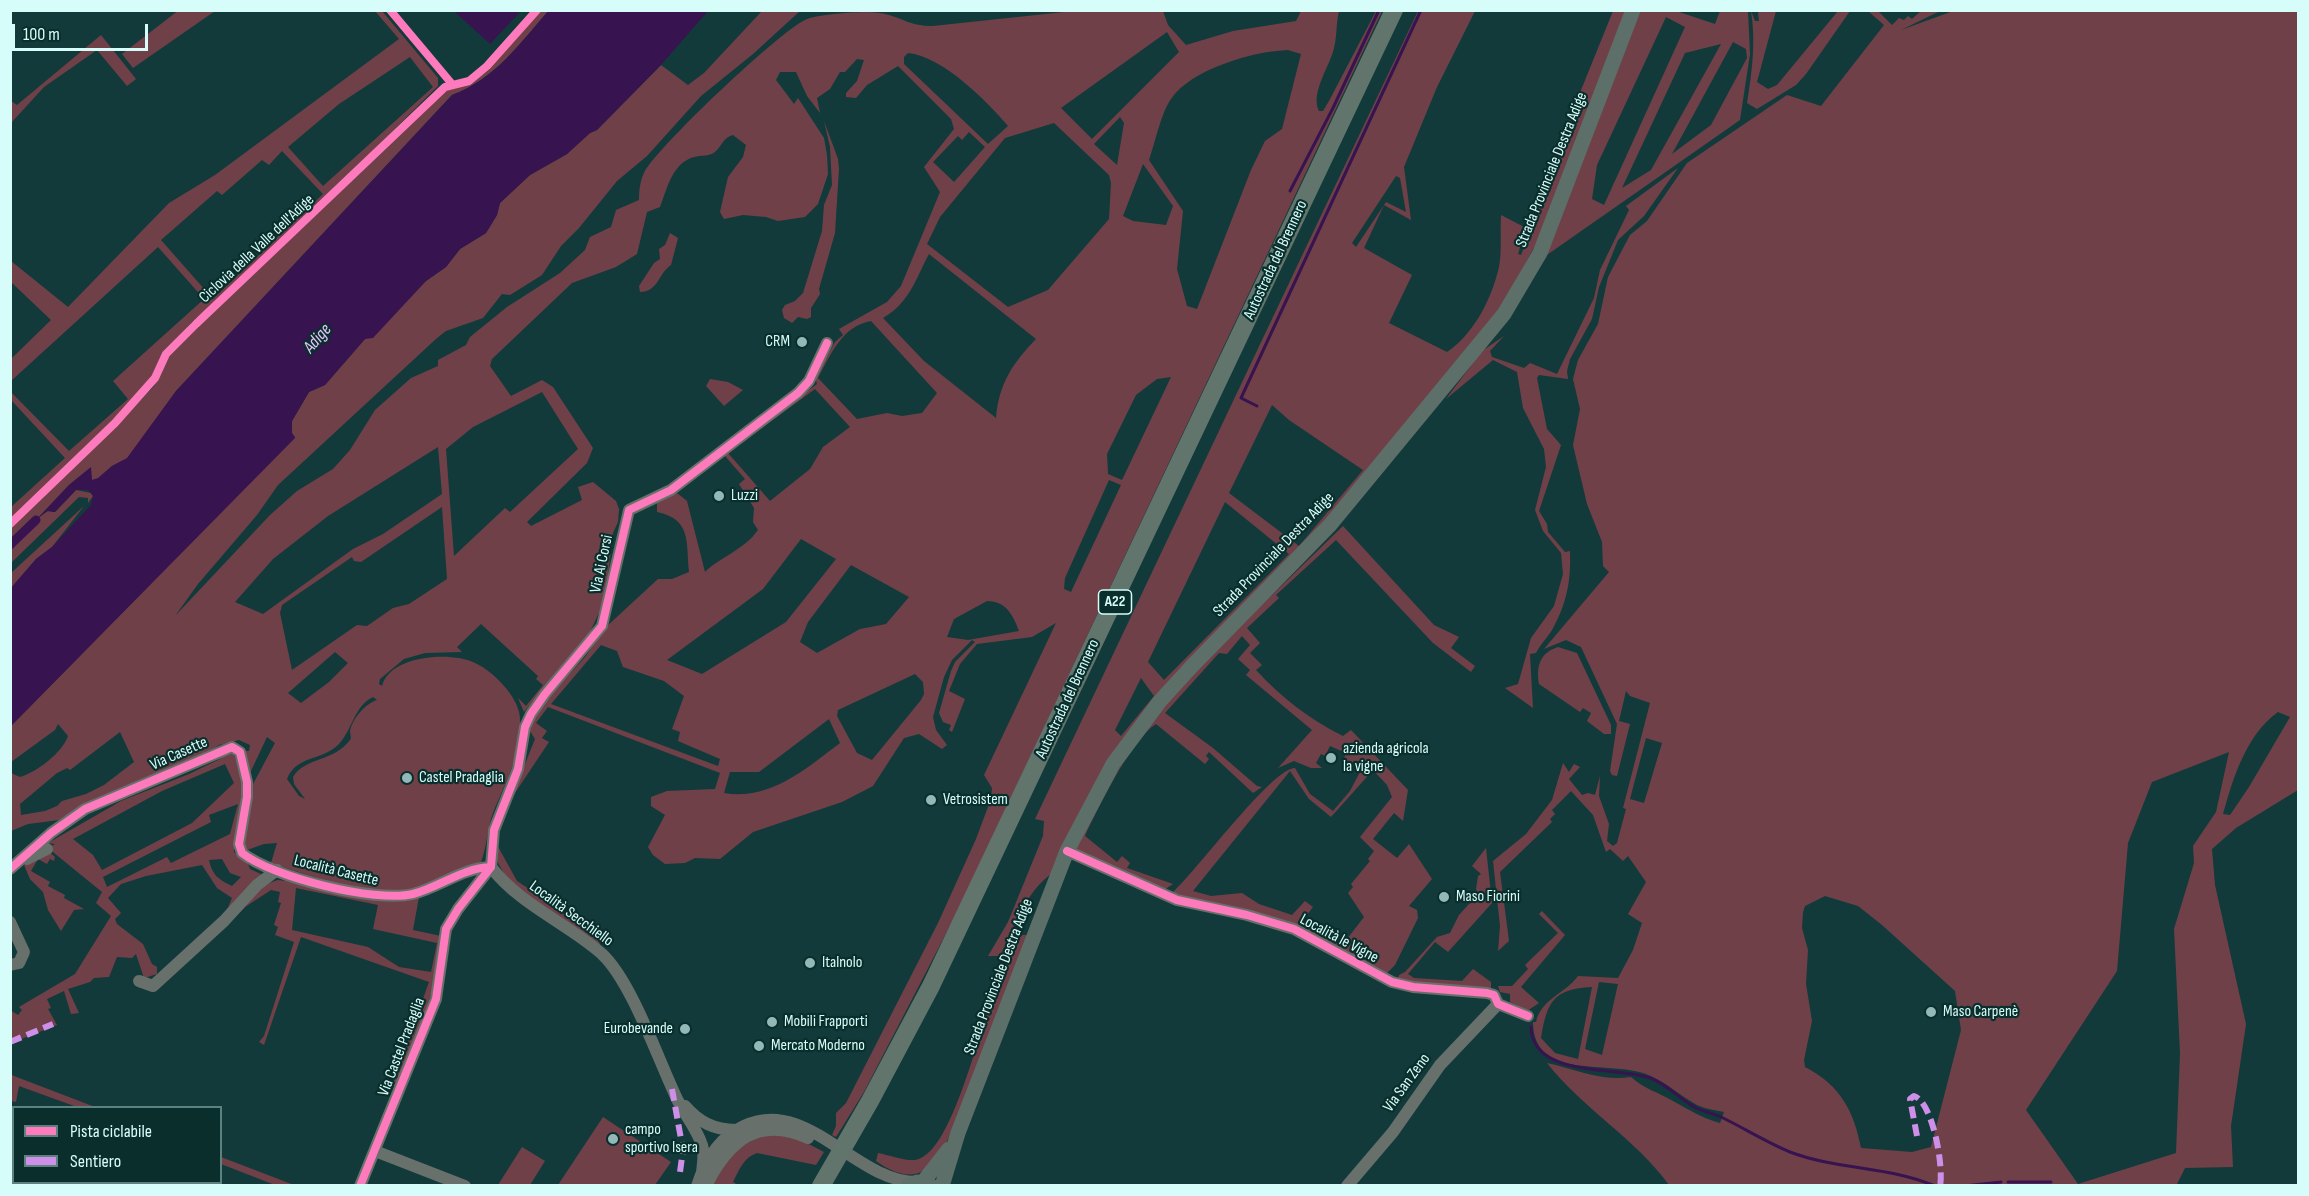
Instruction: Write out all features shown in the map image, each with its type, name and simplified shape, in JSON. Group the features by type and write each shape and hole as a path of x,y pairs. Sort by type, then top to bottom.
{"highway":[{"name":"Autostrada del Brennero","path":"821,1185 870,1101 932,986 1394,10"},
{"name":"Autostrada del Brennero","path":"835,1185 942,992 1406,10"}],"main road":[{"name":"Strada Provinciale Destra Adige","path":"942,1185 958,1133 1067,851 1113,764 1160,701 1330,525 1504,314 1540,253 1633,10"},
{"name":"Strada Provinciale Destra Adige","path":"920,1184 942,1159 958,1133"}],"street":[{"name":"Via Ai Corsi","path":"491,861 494,830 518,769 525,727 545,693 602,626 629,510 671,490 798,393 809,381 826,344"},
{"name":"Via Casette","path":"10,869 51,833 85,809 232,747 237,748 242,757 247,782 247,798 239,844 242,853 278,870"},
{"path":"21,860 34,857 47,849"},
{"name":"Località le Vigne","path":"1067,851 1177,900 1247,915 1294,929 1392,982 1413,987 1486,993 1494,995 1498,1004 1528,1016"},
{"name":"Località Casette","path":"278,870 362,895 389,896 412,894 491,861"},
{"name":"Località Secchiello","path":"491,861 516,894 601,953 612,964 637,1010 672,1089 699,1138 703,1148 702,1172"},
{"name":"Via Castel Pradaglia","path":"360,1185 436,999 446,929 491,861"},
{"path":"139,981 153,986 224,921 257,885 278,870"},
{"path":"10,922 24,952 19,963 10,965"},
{"name":"Via San Zeno","path":"1347,1185 1393,1132 1440,1065 1498,1004"},
{"name":"Località Secchiello","path":"672,1089 687,1109 704,1123 719,1145"},
{"name":"Località Secchiello","path":"704,1123 737,1135"},
{"path":"698,1185 702,1172 719,1145 737,1135 778,1129 815,1138 873,1172 885,1185"},
{"path":"706,1185 737,1135"},
{"path":"699,1138 719,1145"},
{"path":"719,1145 719,1161"},
{"path":"375,1151 439,1180 465,1185"},
{"path":"873,1172 920,1184"}],"shaded area":[{"path":"179,10 215,11 133,68 122,54"},
{"path":"1083,10 1163,11 1168,25 1186,45 1233,31 1296,21 1301,11 1339,11 1334,48 1317,96 1319,111 1323,111 1376,11 1382,11 954,918 864,1092 836,1137 832,1135 836,1126 836,1113 846,1103 938,923 976,839 991,799 992,788 984,775 1056,623 1032,637 977,644 960,664 949,691 965,699 952,732 949,730 951,725 943,722 939,713 955,662 975,642 972,640 952,660 944,677 933,717 936,730 947,745 942,749 919,734 904,738 873,786 842,802 753,832 720,859 695,858 685,863 665,864 653,855 648,847 665,815 651,806 651,797 667,791 715,789 720,773 548,707 536,723 547,731 542,738 549,742 511,799 535,739 528,728 542,704 585,657 606,627 658,579 672,579 689,572 687,542 682,526 668,515 657,512 657,503 677,493 687,501 705,572 746,543 758,530 753,522 754,508 739,484 745,479 725,456 726,451 817,384 815,377 835,342 843,335 839,329 887,302 901,286 940,192 924,167 954,129 951,119 898,66 867,85 856,98 846,97 846,93 857,81 864,60 857,59 845,72 840,72 830,89 817,98 820,113 807,96 796,72 780,72 776,80 794,104 798,98 824,138 827,155 828,174 818,204 805,217 778,221 766,217 743,215 724,219 720,212 728,177 743,157 746,145 733,135 730,136 714,153 687,160 675,171 660,207 647,212 637,254 616,267 572,283 492,359 490,366 511,396 542,380 553,387 593,448 587,463 527,522 531,526 582,500 578,487 593,482 616,501 619,509 618,522 613,533 605,600 590,632 524,712 518,698 526,706 543,685 536,679 538,676 481,624 457,647 462,652 425,653 404,659 380,679 379,684 382,686 387,676 397,668 422,658 464,659 482,667 497,678 515,702 520,718 519,743 491,819 481,862 430,884 396,893 335,884 271,863 277,843 264,844 247,850 244,846 252,786 275,743 267,737 250,773 245,751 249,751 250,745 239,740 219,745 207,753 94,799 59,820 28,824 11,831 11,773 20,777 41,766 55,755 68,736 58,724 55,730 11,762 11,726 295,437 292,433 292,421 309,392 325,385 365,339 426,281 446,267 460,249 486,233 497,215 500,203 530,175 567,154 590,133 597,130 661,65 688,85 704,73 762,11 800,11 753,54 701,96 647,156 617,181 579,228 561,246 542,275 510,295 502,294 483,318 446,331 437,338 278,485 257,515 198,584 175,616 270,515 297,491 333,469 350,450 375,410 411,378 438,366 438,360 466,345 470,337 507,307 560,273 585,250 590,237 611,227 616,210 639,200 644,173 653,160 694,116 773,43 807,19 846,13 885,14 913,24 933,26","holes":["1167,32 1179,52 1092,139 1061,108","1288,50 1301,54 1282,129 1265,141 1251,170 1197,309 1187,306 1177,269 1183,211 1149,160 1161,120 1171,99 1180,88 1193,79 1224,64 1274,51","908,53 921,56 949,71 988,104 1008,126 988,144 904,64 904,57","1120,117 1124,123 1117,165 1094,144","1054,123 1109,175 1111,183 1109,219 1048,290 1008,307 927,244 940,217 1005,138","969,132 985,147 954,182 933,162 958,136 962,140","1143,164 1173,206 1166,225 1133,221 1123,216","929,254 1036,339 1008,374 1000,394 996,418 924,361 883,318 900,305 911,290","871,321 937,393 922,413 902,416 887,413 857,419 818,378 838,342 861,324","1171,377 1122,480 1108,474 1107,454 1136,395 1157,379","815,389 850,427 823,447 810,469 770,501 728,453","542,392 578,449 510,512 505,508 454,556 446,449 473,427","438,447 442,494 383,534 353,549 263,614 235,602 273,559 328,516","1109,480 1121,485 1071,592 1064,589 1065,578","442,507 447,579 409,604 393,608 367,626 357,625 292,670 280,613 282,605 352,557 354,561 361,562","801,539 836,559 786,622 702,674 667,660 763,589","851,565 909,597 886,624 860,629 817,653 800,642 808,622","987,601 1004,606 1019,631 968,640 947,637 954,619","601,645 617,651 623,667 664,681 684,696 672,729 680,732 678,741 720,759 718,766 551,704","335,652 348,663 329,682 301,703 288,693","915,674 923,682 924,694 872,760 857,753 837,716 838,710","373,697 377,700 364,708 357,717 350,731 351,739 343,747 305,766 293,777 294,784 305,799 299,796 287,779 291,771 303,762 324,754 338,745 366,701","829,719 840,743 786,781 772,788 741,794 724,793 730,772 759,772","120,732 134,762 104,785 86,794 62,801 45,811 21,815 20,804 57,773 67,768 70,770"]},
{"path":"1956,10 2298,11 2298,790 2236,828 2212,849 2215,885 2246,1024 2231,1126 2233,1167 2185,1168 2176,1186 1669,1185 1641,1153 1576,1095 1547,1063 1610,1078 1631,1077 1696,1114 1720,1123 1724,1112 1697,1105 1646,1074 1559,1061 1545,1053 1536,1041 1533,1022 1536,1022 1548,1002 1578,976 1618,978 1633,950 1642,923 1628,914 1646,882 1628,856 1623,861 1610,849 1606,852 1593,815 1571,791 1552,810 1555,814 1550,819 1552,822 1500,872 1509,941 1498,951 1500,926 1493,861 1526,834 1552,800 1563,763 1569,772 1574,764 1580,767 1569,779 1582,795 1588,793 1595,795 1600,776 1599,796 1609,824 1607,841 1613,846 1617,843 1626,809 1623,808 1650,703 1630,696 1626,691 1619,721 1630,724 1617,776 1612,775 1610,771 1617,724 1581,647 1566,640 1544,649 1609,572 1603,566 1602,542 1587,504 1573,445 1580,409 1573,379 1578,360 1598,324 1608,277 1630,235 1647,221 1687,163 1787,95 1821,106 1884,25 1868,11 1878,11 1892,25 1899,18 1904,20 1908,16 1912,19 1921,11 1940,11 1901,30","holes":["2278,712 2290,717 2230,815 2223,814 2242,758 2257,733","1646,738 1662,743 1644,803 1630,799","2229,752 2216,812 2193,846 2194,863 2174,929 2180,1053 2176,1153 2078,1184 2026,1110 2117,971 2128,843 2152,782","1825,896 1858,906 1955,991 1961,1030 1931,1147 1912,1152 1861,1148 1854,1122 1844,1100 1828,1082 1805,1067 1804,1060 1812,1021 1806,984 1808,950 1802,928 1805,906","1599,982 1618,984 1602,1055 1585,1049","1592,987 1578,1059 1555,1053 1541,1038 1549,1007 1554,1000 1568,991"]},
{"path":"375,11 382,11 438,78 438,86 237,285 194,320 166,350 151,379 125,408 11,518 11,507 65,458 11,400 11,392 69,451 128,399 113,381 204,299 158,247 11,381 11,359 51,320 11,282 11,261 68,307 169,203 215,175 399,39","holes":["410,57 433,87 323,186 288,147 339,104","282,151 323,194 213,299 161,240 217,191 222,195 262,160 269,165"]},
{"path":"541,11 549,11 494,70 468,88 452,95 176,391 127,459 112,466 98,479 92,480 90,468 69,485 38,518 48,511 55,512 76,490 91,493 93,496 88,503 88,498 79,497 11,563 11,527 111,432 154,386 169,355 449,88 477,79"},
{"path":"1418,11 1475,11 1437,87 1404,167 1411,220 1384,205 1364,248 1412,275 1389,323 1447,352 1466,335 1487,303 1492,291 1500,261 1501,215 1526,228 1518,254 1521,255 1539,210 1537,199 1613,11 1627,11 1544,230 1499,311 1302,550 1156,697 1053,873 1036,888 1028,899 1001,956 988,956 1008,922 1043,836 1044,821 1035,819","holes":["1396,176 1400,178 1406,212 1386,202 1356,247 1352,243","1272,405 1289,420 1363,470 1299,546 1229,493","1225,502 1289,554 1164,680 1148,662","1141,678 1154,696 1121,736 1115,730"]},
{"path":"1638,11 1676,11 1715,24 1720,11 1748,11 1750,54 1740,120 1544,257","holes":["1666,17 1685,27 1604,205 1592,199 1597,165","1733,42 1746,49 1747,58 1711,125 1672,154","1721,44 1651,170 1622,188 1685,53"]},
{"path":"1751,11 1755,21 1759,21 1760,11 1776,11 1757,82 1768,89 1777,85 1838,11 1850,11 1796,85 1757,109 1747,103 1753,45"},
{"path":"101,35 136,79 127,86 97,50 44,87 11,123 11,101 17,105"},
{"path":"824,121 838,159 839,169 835,233 819,289 820,294 811,308 811,317 807,319 798,317 792,323 784,318 782,310 785,305 795,301 803,293 822,231 824,205 832,185 830,147"},
{"path":"1678,168 1644,216 1618,240 1599,287 1592,319 1570,359 1568,379 1539,375 1537,378 1547,429 1561,445 1539,511 1547,524 1548,532 1565,552 1570,551 1570,562 1567,592 1557,620 1536,653 1530,654 1533,708 1505,688 1518,684 1531,638 1554,606 1563,574 1561,553 1543,531 1535,510 1546,467 1544,449 1523,408 1517,372 1493,360 1446,399 1482,351 1504,336 1490,351 1492,357 1524,368 1530,363 1557,374 1594,298 1600,270 1629,210 1626,206"},
{"path":"670,233 678,238 671,265 651,289 640,292 639,286 654,263 660,259 659,249 665,245"},
{"path":"710,379 728,382 743,390 724,406 706,386"},
{"path":"84,506 52,547 36,559 11,588 11,573"},
{"path":"1343,526 1434,625 1459,637 1451,648 1475,666 1471,672 1433,643 1336,540 1276,595 1279,598 1247,628 1260,643 1250,653 1262,665 1256,670 1286,699 1319,722 1343,736 1351,730 1408,790 1403,821 1394,813 1373,839 1397,858 1409,844 1432,879 1409,906 1417,910 1418,918 1395,965 1385,975 1344,951 1172,893 1252,802 1284,773 1295,768 1310,794 1333,811 1350,791 1361,770 1343,761 1346,753 1330,746 1325,756 1321,754 1316,763 1322,768 1311,768 1294,761 1278,768 1312,730 1246,675 1250,670 1238,659 1250,645 1242,636 1227,654 1219,653 1165,713 1213,748 1257,786 1262,787 1253,793 1209,752 1206,756 1209,759 1205,764 1156,724 1146,732 1126,759 1085,836 1117,862 1122,856 1130,863 1127,868 1173,884 1164,890 1077,853 1076,842 1087,819 1148,723 1236,630","holes":["1373,770 1387,785 1392,797 1360,837 1374,851 1368,859 1370,861 1351,884 1353,887 1348,893 1364,917 1347,939 1303,920 1313,907 1305,901 1292,915 1259,904 1242,893 1211,896 1193,891 1290,771 1309,799 1331,817"]},
{"path":"1558,647 1577,653 1611,725 1611,734 1604,734 1587,721 1591,713 1583,708 1580,712 1539,684 1538,671 1543,657"},
{"path":"226,753 234,754 243,782 234,852 248,864 250,869 263,875 227,910 232,898 217,888 202,865 146,876 121,884 108,898 121,913 115,919 117,924 143,944 152,964 157,967 157,974 144,978 136,954 132,958 117,957 109,977 94,978 90,982 68,989 79,1013 71,1014 64,991 47,999 51,1008 48,1009 57,1025 11,1043 10,1010 18,1015 22,1010 19,1007 75,974 111,916 96,903 102,892 48,848 55,844 48,843 121,801 220,759","holes":["225,764 234,783 192,823 102,870 93,855 73,839 162,791","238,804 230,834 171,863 167,857 107,887 103,877 211,822 209,815","222,859 230,873 241,877 232,886 227,884 214,873 209,860"]},
{"path":"496,843 517,881 601,937 599,946 508,881 497,861"},
{"path":"1486,848 1492,903 1448,952 1435,942 1408,974 1414,978 1462,981 1473,969 1491,982 1491,988 1423,984 1398,979 1399,975 1405,972 1437,937 1450,933 1459,915 1478,894 1476,889 1478,876 1481,874 1472,866"},
{"path":"48,851 55,857 54,861 50,859 47,864 38,859 31,871 50,882 48,886 65,895 64,898 84,909 74,910 61,931 48,910 43,892 30,879 24,865"},
{"path":"278,880 419,897 413,930 441,936 435,984 398,1086 392,1086 429,982 301,937 264,1045 259,1042 264,1036 294,942 275,935 278,927 274,925 281,903 278,902 280,892 271,890 245,907 226,926 249,899 270,883","holes":["296,888 378,905 373,929 437,943 431,972 399,967 368,947 292,930"]},
{"path":"1542,911 1565,935 1521,987 1539,1003 1527,1011 1510,1002 1510,994 1500,992 1498,986 1512,986 1528,969 1525,965 1558,933 1539,914"},
{"path":"1022,935 1029,935 981,1060 944,1147 933,1163 920,1173 900,1173 882,1165 876,1161 878,1153 915,1160 931,1150 946,1127 960,1095 997,984 1010,954"},
{"path":"11,1074 92,1106 74,1106 19,1086 16,1102 11,1101"},
{"name":"campo sportivo Isera","path":"603,1117 671,1162 655,1185 558,1185"},
{"path":"772,1134 799,1139 824,1152 816,1165 757,1153 745,1161 740,1169 733,1182 738,1185 712,1186 736,1152 751,1141"},
{"path":"522,1147 545,1161 530,1185 498,1185"},
{"path":"222,1158 294,1185 275,1185 222,1164"}],"water":[{"path":"521,10 490,44 454,11"},
{"name":"Adige","path":"549,10 708,11 661,65 597,130 590,133 567,154 530,175 500,203 497,215 486,233 460,249 446,267 426,281 373,338 365,339 325,385 309,392 292,421 292,433 295,438 11,726 11,588 36,559 52,547 91,505 93,496 88,490 76,490 55,512 47,511 36,520 69,485 91,467 92,480 127,458 176,391 452,95 468,88 494,70 517,48"}],"waterway":[{"path":"1290,191 1333,108 1379,10"},
{"path":"1257,406 1241,398 1421,10"},
{"path":"10,545 36,520"},
{"path":"1531,1027 1535,1043 1545,1055 1560,1062 1650,1078 1694,1107 1721,1117 1772,1144 1808,1158 1900,1175 1935,1186"},
{"path":"1964,1186 2001,1182"},
{"path":"2008,1182 2051,1182"}],"marked path":[{"path":"10,1042 53,1024"},
{"path":"672,1089 683,1150 680,1172"},
{"path":"1917,1136 1910,1099 1914,1096 1921,1101 1932,1122 1939,1151 1940,1186"}],"cycle path":[{"path":"390,10 452,84"},
{"name":"Ciclovia della Valle dell'Adige","path":"10,524 115,423 155,378 166,354 196,324 445,87 469,81 487,66 537,10"},
{"path":"360,1186 436,999 446,929 458,909 491,867 494,830 518,769 525,727 545,694 602,626 629,510 671,490 798,393 809,381 827,343"},
{"path":"10,869 51,833 85,809 232,747 240,752 247,782 247,797 239,844 242,853 256,862 276,871 324,886 374,895 396,896 423,891 461,874 491,867"},
{"path":"1067,851 1177,900 1247,915 1294,929 1392,982 1413,987 1487,993 1494,995 1498,1004 1528,1016"}],"place":[{"name":"CRM","path":"802,342"},
{"name":"Luzzi","path":"719,496"},
{"name":"azienda agricola la vigne","path":"1331,758"},
{"name":"Castel Pradaglia","path":"407,778"},
{"name":"Vetrosistem","path":"931,800"},
{"name":"Maso Fiorini","path":"1444,897"},
{"name":"Italnolo","path":"810,963"},
{"name":"Maso Carpenè","path":"1931,1012"},
{"name":"Mobili Frapporti","path":"772,1022"},
{"name":"Eurobevande","path":"685,1029"},
{"name":"Mercato Moderno","path":"759,1046"},
{"name":"campo sportivo Isera","path":"613,1139"}]}
